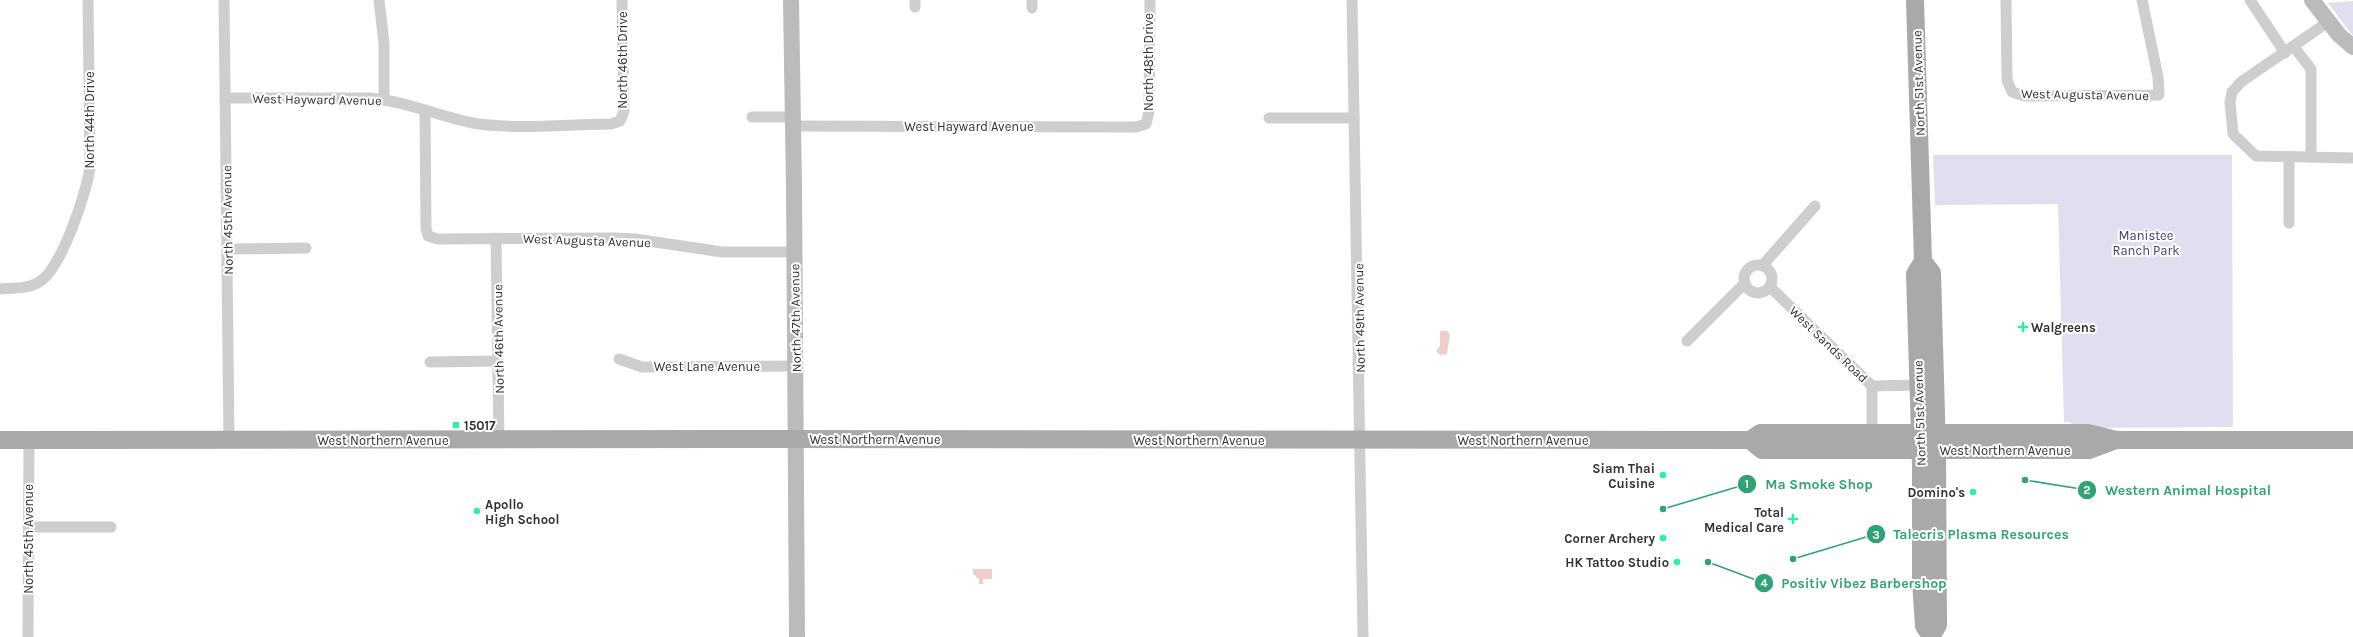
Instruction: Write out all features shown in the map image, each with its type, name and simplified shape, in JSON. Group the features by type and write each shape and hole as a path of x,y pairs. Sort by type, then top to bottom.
{"main road":[{"name":"North 51st Avenue","path":"1915,0 1923,261 1915,274 1918,385 1928,441"},
{"name":"North 51st Avenue","path":"1923,261 1932,273 1923,611 1924,626 1932,637"},
{"name":"West Northern Avenue","path":"0,440 1750,440 1760,433 1872,433 1928,441 2089,450 2116,440 2353,440"},
{"name":"West Northern Avenue","path":"1750,440 1762,450 1928,441"}],"street":[{"name":"North 44th Drive","path":"0,289 21,288 38,283 48,276 58,261 87,186 90,166 88,0"},
{"name":"North 45th Avenue","path":"224,0 229,440"},
{"path":"379,0 384,44 384,99"},
{"name":"North 46th Drive","path":"620,121 624,111 622,0"},
{"name":"North 47th Avenue","path":"791,0 796,366 797,637"},
{"name":"North 48th Drive","path":"1146,124 1149,112 1148,6 1150,0"},
{"name":"North 49th Avenue","path":"1352,0 1361,440 1363,637"},
{"name":"West Augusta Avenue","path":"2006,0 2007,80 2012,92 2025,96 2159,95 2158,77 2142,0"},
{"path":"2250,0 2290,50 2311,69 2311,157"},
{"path":"2312,0 2328,22 2353,47"},
{"path":"2328,22 2290,50 2241,82 2232,92 2230,102 2233,134 2256,156 2353,158"},
{"name":"West Hayward Avenue","path":"225,98 384,99 473,123 611,124 620,121"},
{"name":"West Augusta Avenue","path":"425,110 428,236 438,239 635,239 722,252 794,252"},
{"name":"West Hayward Avenue","path":"752,117 792,121 1136,126 1146,124"},
{"path":"1269,118 1354,118"},
{"path":"2289,157 2289,223"},
{"path":"1762,266 1772,274 1770,287 1763,292 1754,292 1745,283 1744,278 1749,269 1762,266 1815,206"},
{"name":"North 46th Avenue","path":"496,238 499,440"},
{"path":"227,249 306,248"},
{"path":"1687,341 1745,283"},
{"name":"West Sands Road","path":"1770,287 1872,386 1918,385"},
{"name":"West Lane Avenue","path":"619,359 642,367 796,366"},
{"path":"430,362 498,361"},
{"path":"1872,386 1872,433"},
{"name":"North 45th Avenue","path":"28,440 28,637"},
{"path":"28,527 111,527"}],"green space":[{"path":"2353,1 2353,36 2328,3"},
{"name":"Manistee Ranch Park","path":"1933,155 2232,155 2233,427 2078,428 2070,422 2064,422 2058,204 1935,205"}],"shaded area":[{"path":"1440,331 1447,331 1450,334 1447,354 1440,355 1436,351 1440,346"},
{"path":"973,569 992,569 992,579 983,579 983,584 979,584 979,579 973,574"}],"place":[{"name":"Walgreens","path":"2023,327"},
{"name":"15017","path":"456,425"},
{"name":"Siam Thai Cuisine","path":"1663,475"},
{"name":"Western Animal Hospital","path":"2025,480"},
{"name":"Domino's","path":"1973,492"},
{"name":"Ma Smoke Shop","path":"1663,509"},
{"name":"Apollo High School","path":"477,511"},
{"name":"Total Medical Care","path":"1793,519"},
{"name":"Corner Archery","path":"1663,538"},
{"name":"Talecris Plasma Resources","path":"1793,559"},
{"name":"HK Tattoo Studio","path":"1677,562"},
{"name":"Positiv Vibez Barbershop","path":"1708,562"}]}
